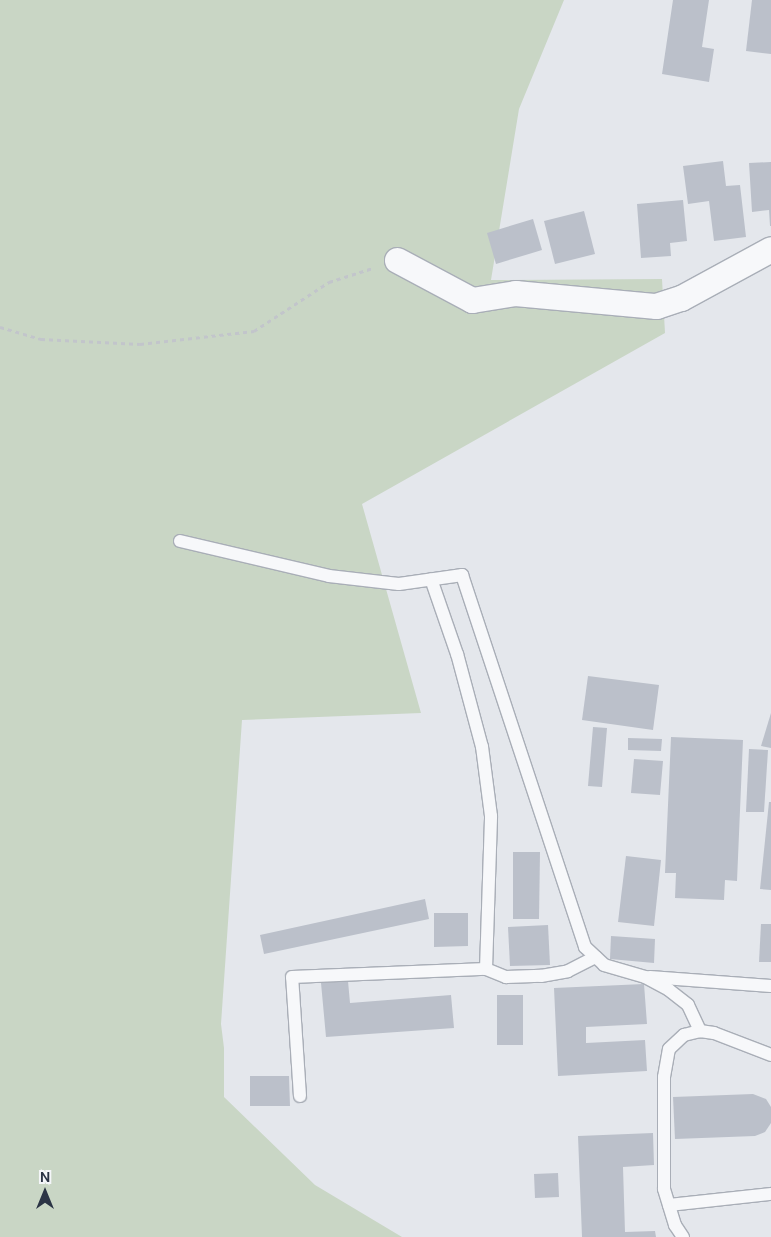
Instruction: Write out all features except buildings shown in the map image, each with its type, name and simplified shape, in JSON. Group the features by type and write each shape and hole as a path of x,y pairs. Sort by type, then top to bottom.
{"street":[{"path":"397,260 472,300 515,293 656,306 681,298 771,249"}],"lane":[{"path":"180,541 329,576 399,584 462,575 585,947 604,965 645,977 669,990 688,1005 700,1031"},
{"path":"431,579 457,654 482,747 491,816 486,969"},
{"path":"300,1096 292,977 486,969 506,977 541,976 568,971 596,957"},
{"path":"645,977 771,986"},
{"path":"683,1237 674,1225 664,1188 664,1076 669,1049 684,1034 700,1031 714,1033 771,1055"},
{"path":"669,1206 771,1194"}],"path":[{"path":"0,327 41,339 140,344 254,331 329,282 397,260"}],"green space":[{"path":"0,0 564,0 519,109 491,280 662,279 665,333 362,504 421,713 242,720 221,1024 224,1048 224,1097 315,1185 402,1237 0,1237"}]}
